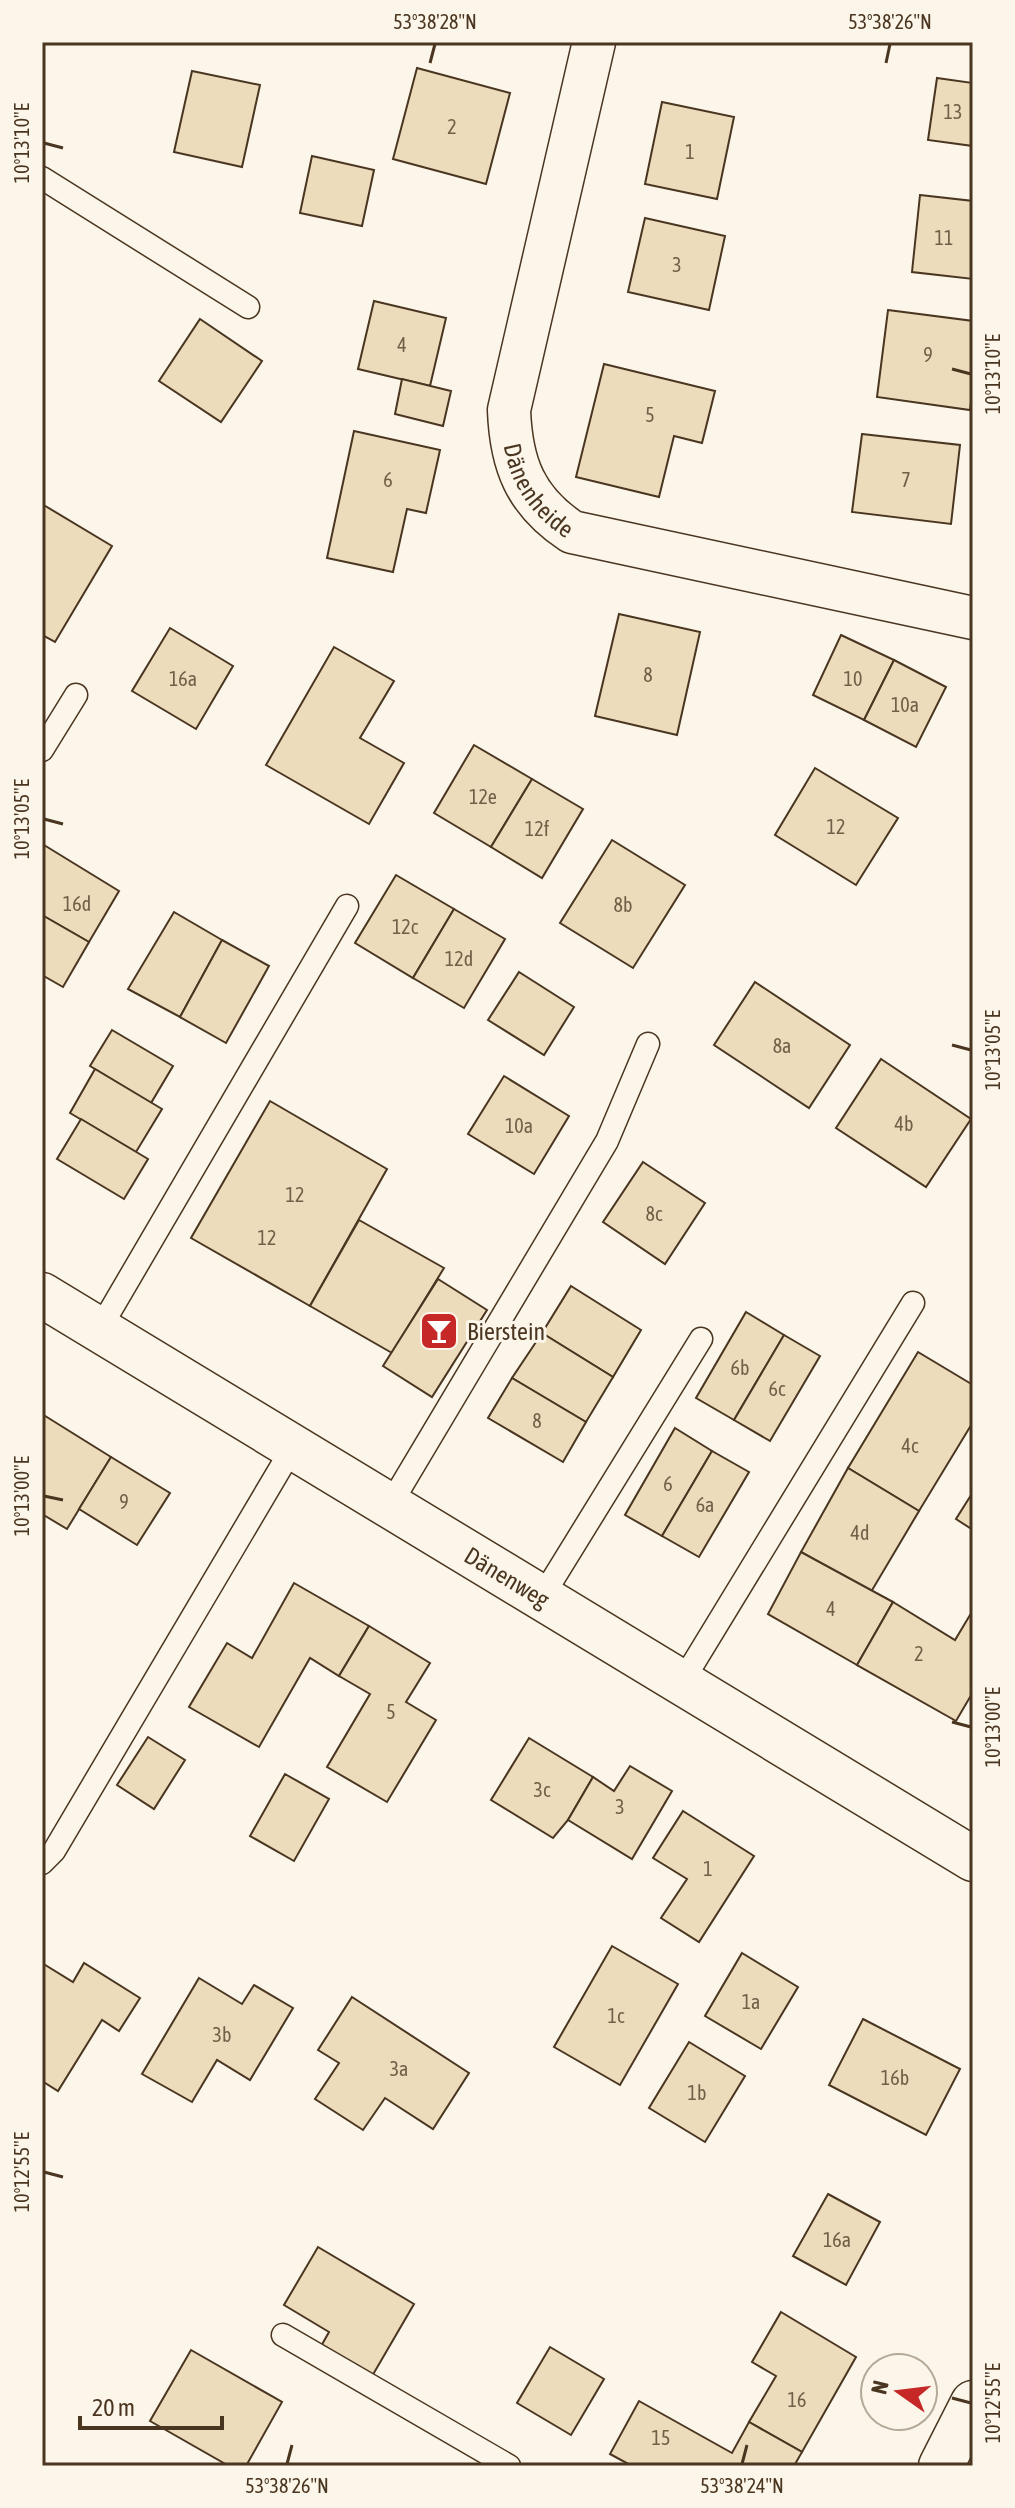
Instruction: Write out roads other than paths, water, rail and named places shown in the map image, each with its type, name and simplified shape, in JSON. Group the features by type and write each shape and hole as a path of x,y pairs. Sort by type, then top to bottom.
{"street":[{"name":"Dänenheide","path":"594,42 509,410 510,443 521,474 538,504 572,532 973,618"},
{"name":"Dänenweg","path":"42,1295 973,1859"},
{"path":"941,2466 973,2403"}],"lane":[{"path":"42,178 248,307"},
{"path":"42,750 76,695"},
{"path":"99,1330 347,906"},
{"path":"390,1505 607,1141 648,1044"},
{"path":"682,1682 913,1303"},
{"path":"542,1597 701,1339"},
{"path":"42,1863 54,1851 293,1447"},
{"path":"283,2335 509,2466"}],"place":[{"name":"Bierstein","path":"439,1331"}]}
